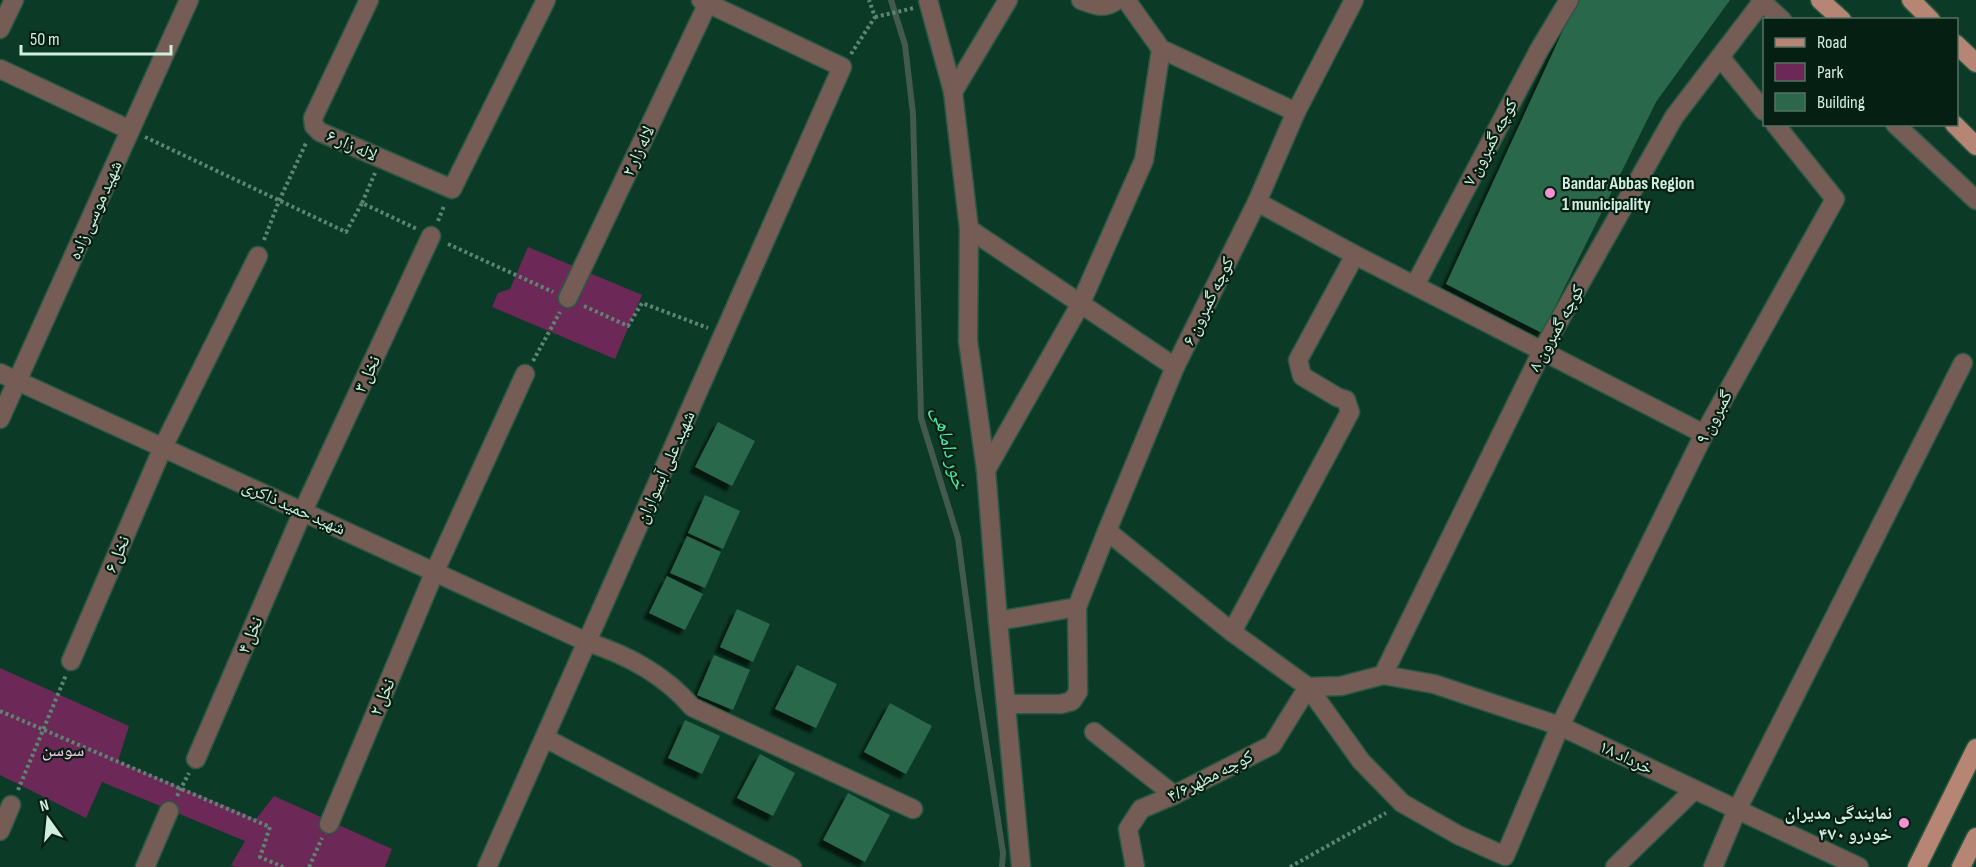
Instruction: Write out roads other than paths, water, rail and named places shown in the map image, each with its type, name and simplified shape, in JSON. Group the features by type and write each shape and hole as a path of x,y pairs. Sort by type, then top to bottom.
{"main road":[{"path":"1820,0 1840,18"},
{"path":"1911,0 1929,18"},
{"path":"1958,46 1976,63"},
{"path":"1956,126 1976,146"},
{"path":"1917,867 1976,748"},
{"path":"1961,867 1976,837"}],"street":[{"path":"0,29 14,0"},
{"name":"شهید موسی زاده","path":"0,419 189,0"},
{"name":"لاله زار ۶","path":"369,0 313,118 314,126 320,132 452,189 546,0"},
{"path":"953,93 1008,0"},
{"path":"1081,0 1098,7 1117,0"},
{"path":"1126,0 1161,49 1296,112"},
{"name":"کوچه گمبرون ۶","path":"1077,607 1175,368 1257,202 1296,112 1354,0"},
{"name":"کوچه گمبرون ۷","path":"1415,285 1539,50 1569,0"},
{"path":"1761,1 1780,18"},
{"name":"کوچه گمبرون ۸","path":"1383,675 1542,351 1674,117 1761,1"},
{"name":"شهید علی آبسواران","path":"487,867 842,67 704,2"},
{"name":"لاله زار ۲","path":"568,298 704,2"},
{"path":"928,2 953,93 969,229 968,340 986,470 1021,867"},
{"path":"986,470 1080,305 1144,160 1161,49"},
{"path":"1720,57 1763,110"},
{"path":"0,69 130,130"},
{"name":"گمبرون ۹","path":"1308,687 1361,760 1402,803 1458,836 1505,856 1560,726 1704,434 1835,200 1777,126"},
{"path":"1897,126 1976,200"},
{"path":"1257,202 1355,255 1704,434"},
{"path":"969,229 1175,368"},
{"name":"نخل ۳","path":"303,511 431,236"},
{"path":"1232,632 1350,412 1346,400 1302,376 1298,360 1355,255"},
{"name":"نخل ۶","path":"71,661 163,447 258,256"},
{"path":"1713,867 1737,810 1963,363"},
{"name":"شهید حمید ذاکری","path":"0,373 587,642 644,665 679,691 692,707 913,809"},
{"name":"نخل ۲","path":"329,824 435,571 525,374"},
{"name":"نخل ۴","path":"196,759 303,511"},
{"path":"1107,531 1232,632 1308,687 1341,686 1383,675"},
{"path":"998,621 1077,607 1078,692 1072,701 1061,704 1007,704"},
{"name":"خرداد ۱۸","path":"1383,675 1434,684 1560,726 1859,867"},
{"name":"کوچه مطهر۴/۶","path":"1135,867 1128,829 1141,809 1174,795 1272,745 1308,687"},
{"path":"1094,732 1174,795"},
{"path":"545,738 792,867"},
{"path":"1615,867 1694,790"},
{"path":"0,831 11,805"},
{"path":"145,867 169,811"}],"waterway":[{"name":"خور داماهی","path":"891,0 905,45 913,114 921,418 958,538 1003,853 1002,867"}],"place":[{"name":"Bandar Abbas Region 1 municipality","path":"1550,193"},
{"name":"نمایندگی مدیران خودرو ۴۷۰","path":"1904,823"}],"park label":[{"name":"سوسن","path":"63,750"}]}
